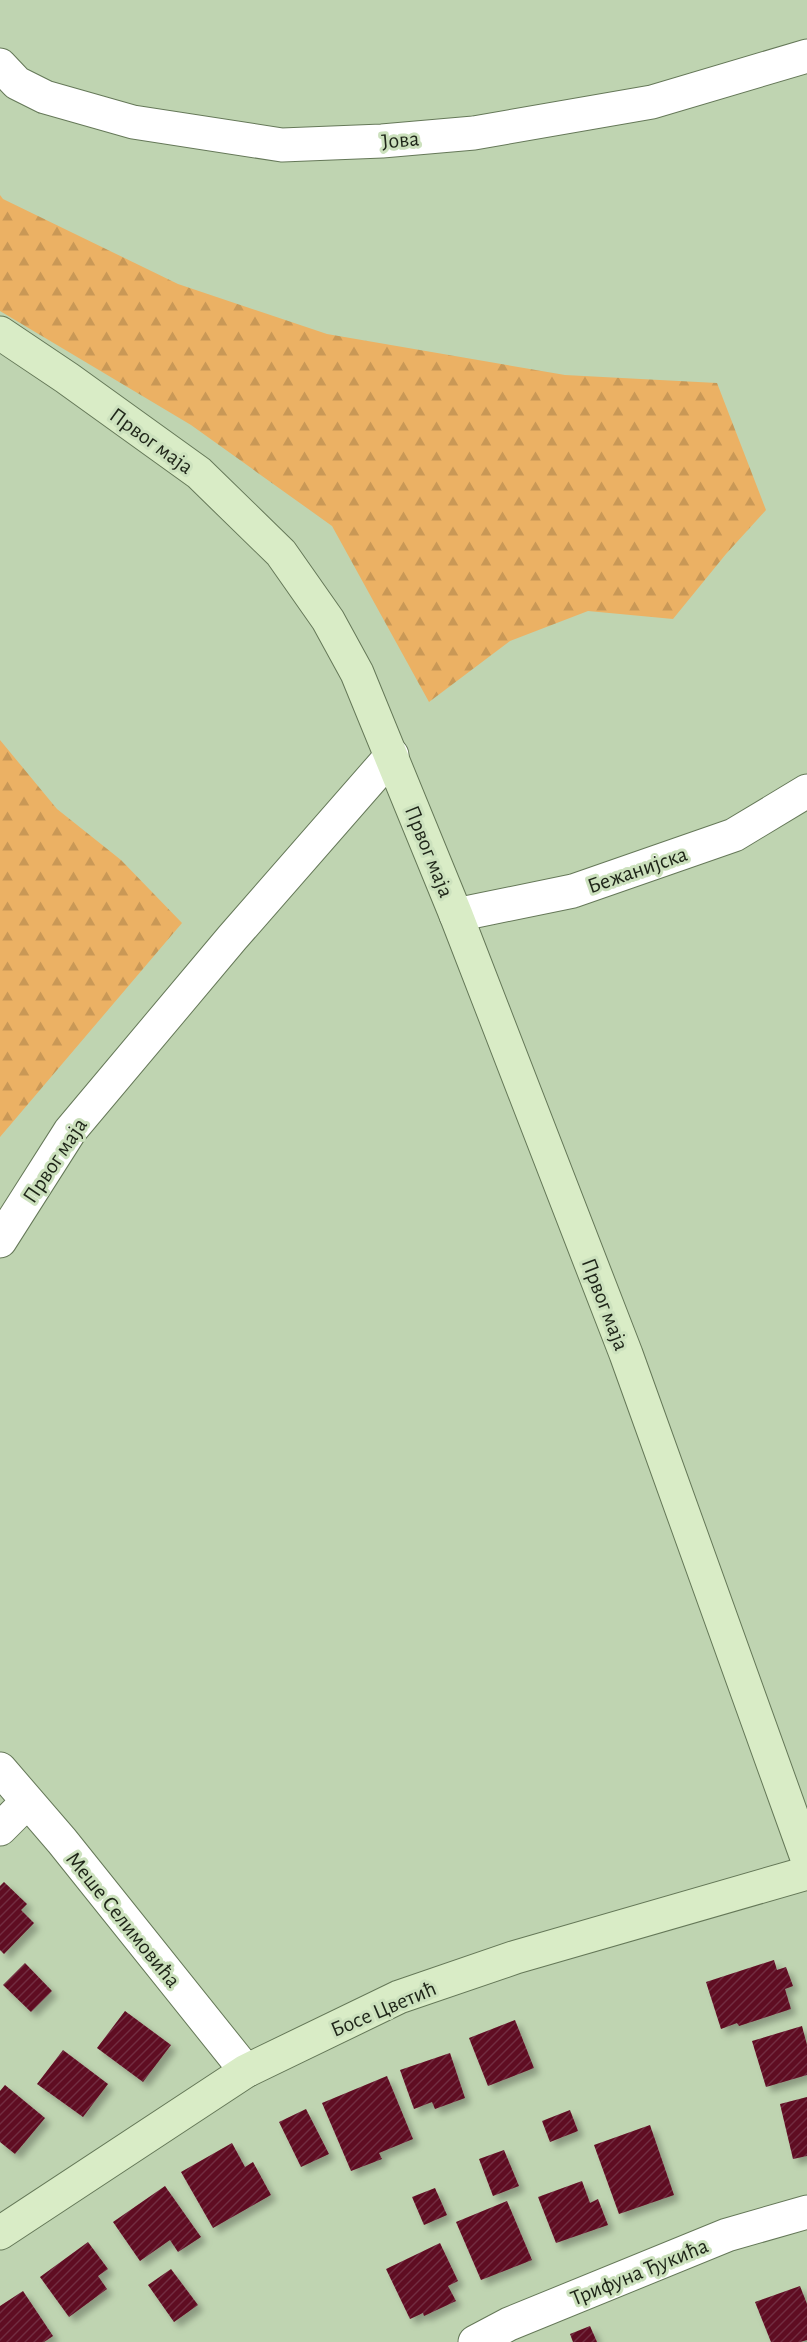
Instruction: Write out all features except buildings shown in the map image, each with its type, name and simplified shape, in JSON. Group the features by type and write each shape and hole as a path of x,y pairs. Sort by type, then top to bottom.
{"street":[{"name":"Јова","path":"0,65 18,83 56,100 133,122 282,145 381,141 474,133 652,102 807,56"},
{"name":"Првог маја","path":"0,333 199,473 281,553 328,620 357,674 456,915 626,1354 807,1858"},
{"name":"Првог маја","path":"0,1241 70,1131 232,938 392,755"},
{"name":"Бежанијска","path":"456,915 573,891 734,835 807,791"},
{"name":"Меше Селимовића","path":"0,1769 62,1842 246,2071"},
{"path":"0,1829 27,1802"},
{"name":"Босе Цветић","path":"0,2233 246,2071 399,1997 516,1957 807,1873"},
{"name":"Трифуна Ђукића","path":"476,2342 509,2324 727,2235 807,2212"}],"green space":[{"path":"0,195 3,199 178,284 327,334 565,375 717,383 766,510 726,554 673,619 588,611 510,641 429,702 332,526 191,425 0,311"},
{"path":"0,740 57,809 121,860 182,923 0,1137"}]}
